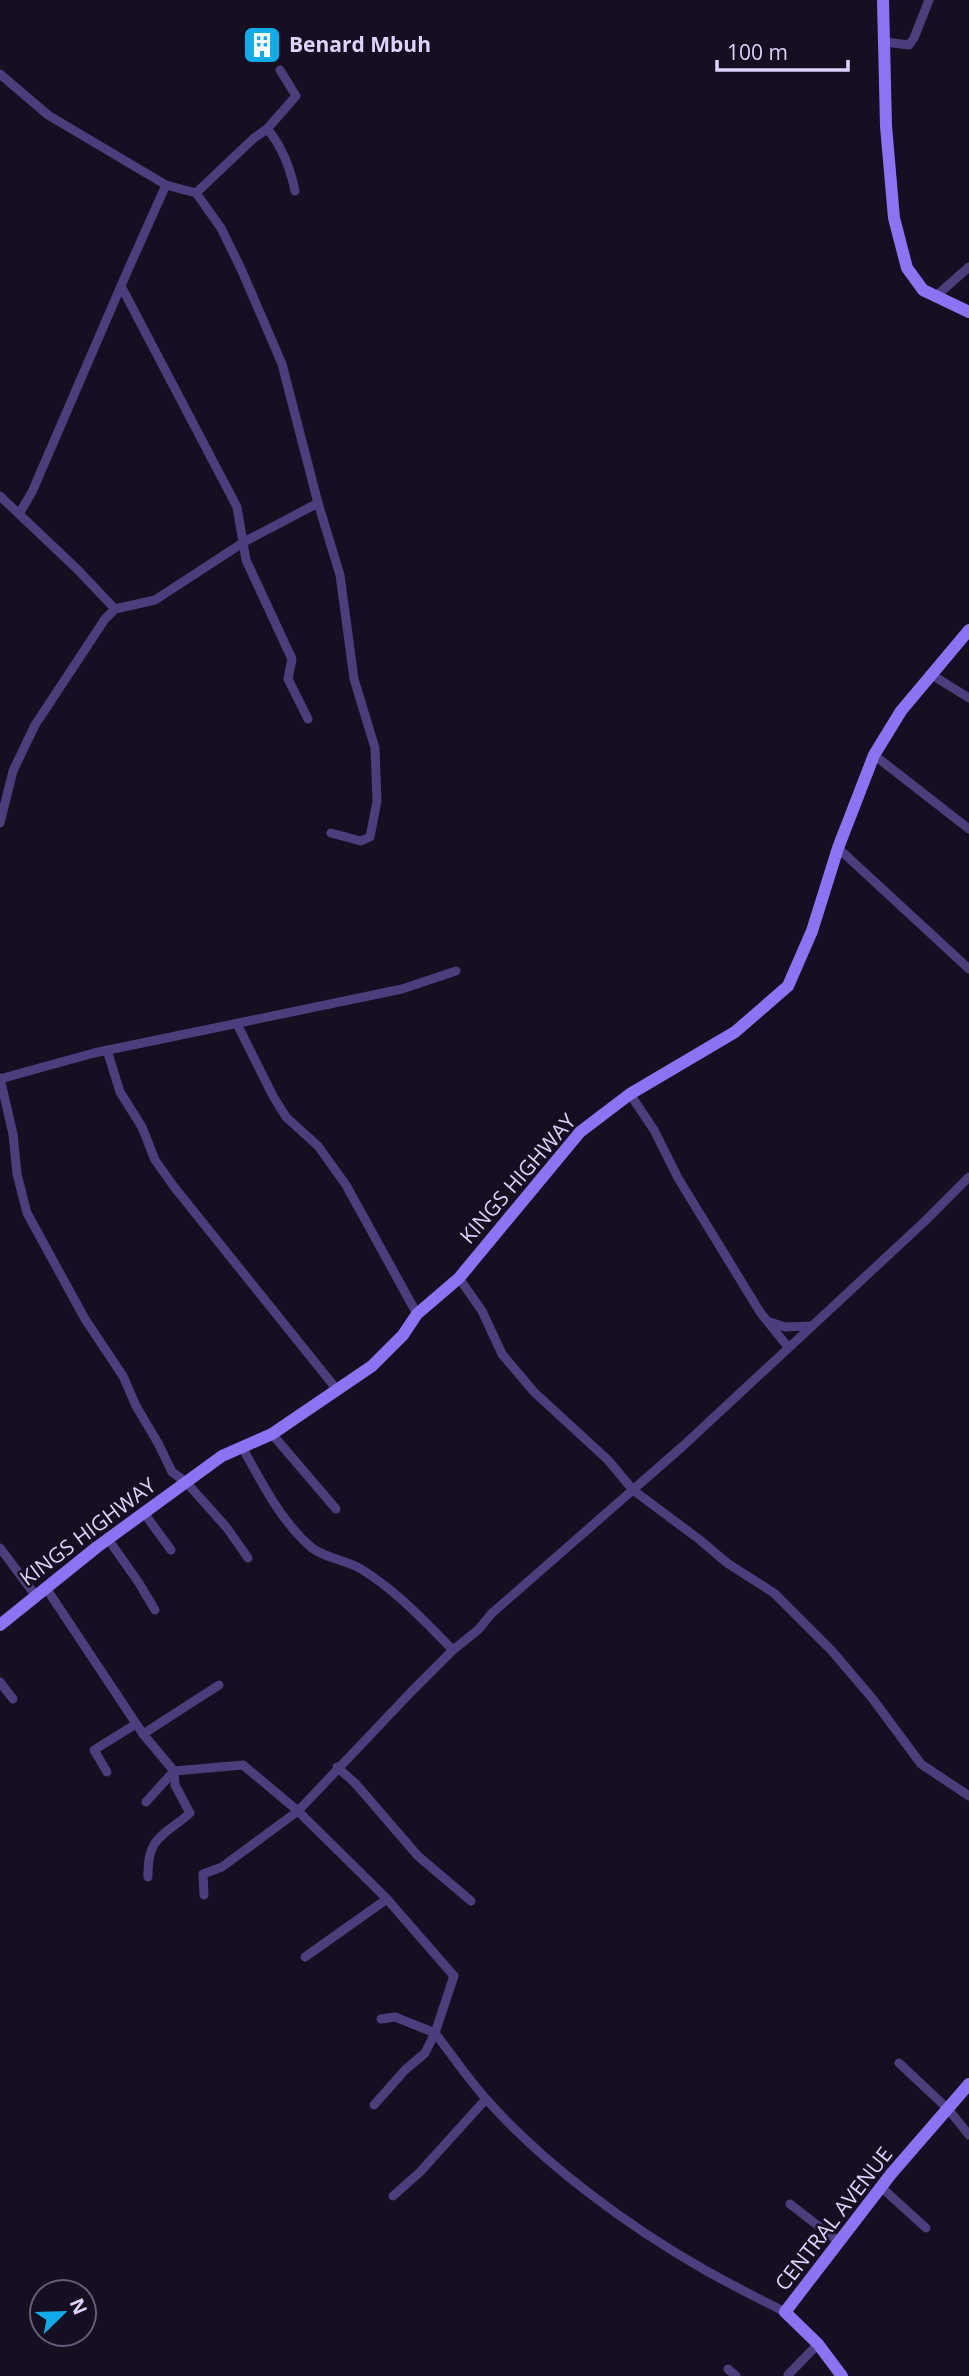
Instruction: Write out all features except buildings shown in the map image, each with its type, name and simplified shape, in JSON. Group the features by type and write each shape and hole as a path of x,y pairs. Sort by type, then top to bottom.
{"street":[{"path":"883,0 886,126 894,219 907,268 923,290 969,312"},
{"path":"885,42 909,45 929,0"},
{"path":"196,193 267,129 296,96 280,70"},
{"path":"0,74 48,115 166,185 196,193 221,228 242,271 282,364 318,503 340,575 354,679 375,748 377,801 370,837 361,841 331,834"},
{"path":"267,129 274,137 295,191"},
{"path":"19,514 32,492 166,185"},
{"path":"936,296 969,267"},
{"path":"121,286 208,447 237,507 246,560 292,659 288,678 308,719"},
{"path":"0,496 115,609"},
{"path":"0,822 13,771 35,724 105,619 115,609 155,600 244,542 318,503"},
{"name":"KINGS HIGHWAY","path":"0,1625 108,1539 222,1456 272,1434 372,1366 402,1335 417,1314 459,1278 580,1132 630,1094 735,1032 788,986 812,931 838,848 874,755 901,711 969,630"},
{"path":"932,675 969,698"},
{"path":"874,755 969,829"},
{"path":"838,848 969,969"},
{"path":"248,1558 227,1528 186,1482 172,1472 123,1376 85,1320 27,1213 0,1079 107,1051 402,989 456,971"},
{"path":"237,1024 286,1117 318,1146 346,1185 417,1314"},
{"path":"107,1051 120,1092 142,1127 155,1160 338,1391"},
{"path":"630,1094 654,1130 678,1178 725,1255 768,1322 788,1347"},
{"path":"204,1895 203,1874 222,1867 298,1811 337,1767 453,1650 813,1326 969,1177"},
{"path":"459,1278 482,1311 502,1354 534,1392 608,1460 633,1490 727,1563 774,1593 832,1651 872,1698 920,1764 969,1796"},
{"path":"768,1322 785,1327 813,1326"},
{"path":"272,1434 336,1509"},
{"path":"242,1447 267,1492 312,1547 359,1568 395,1593 453,1650"},
{"path":"144,1513 171,1550"},
{"path":"108,1539 155,1610"},
{"path":"0,1548 41,1592 143,1734 174,1771 175,1785 190,1813 162,1834 147,1856 148,1877"},
{"path":"0,1682 13,1699"},
{"path":"143,1734 219,1685"},
{"path":"107,1772 94,1750 136,1724"},
{"path":"146,1802 174,1771 243,1765 298,1811 387,1899 454,1976 435,2033 425,2053 405,2070 374,2105"},
{"path":"337,1767 355,1783 418,1856 471,1901"},
{"path":"305,1957 387,1899"},
{"path":"380,2019 395,2017 435,2033 486,2099 577,2184 705,2270 785,2312"},
{"path":"899,2063 948,2109 969,2135"},
{"name":"CENTRAL AVENUE","path":"842,2376 818,2344 785,2312 881,2187 969,2084"},
{"path":"393,2196 420,2172 486,2099"},
{"path":"881,2187 926,2228"},
{"path":"790,2204 839,2242"},
{"path":"788,2375 818,2344"},
{"path":"728,2369 736,2376"}],"place":[{"name":"Benard Mbuh","path":"262,45"}]}
